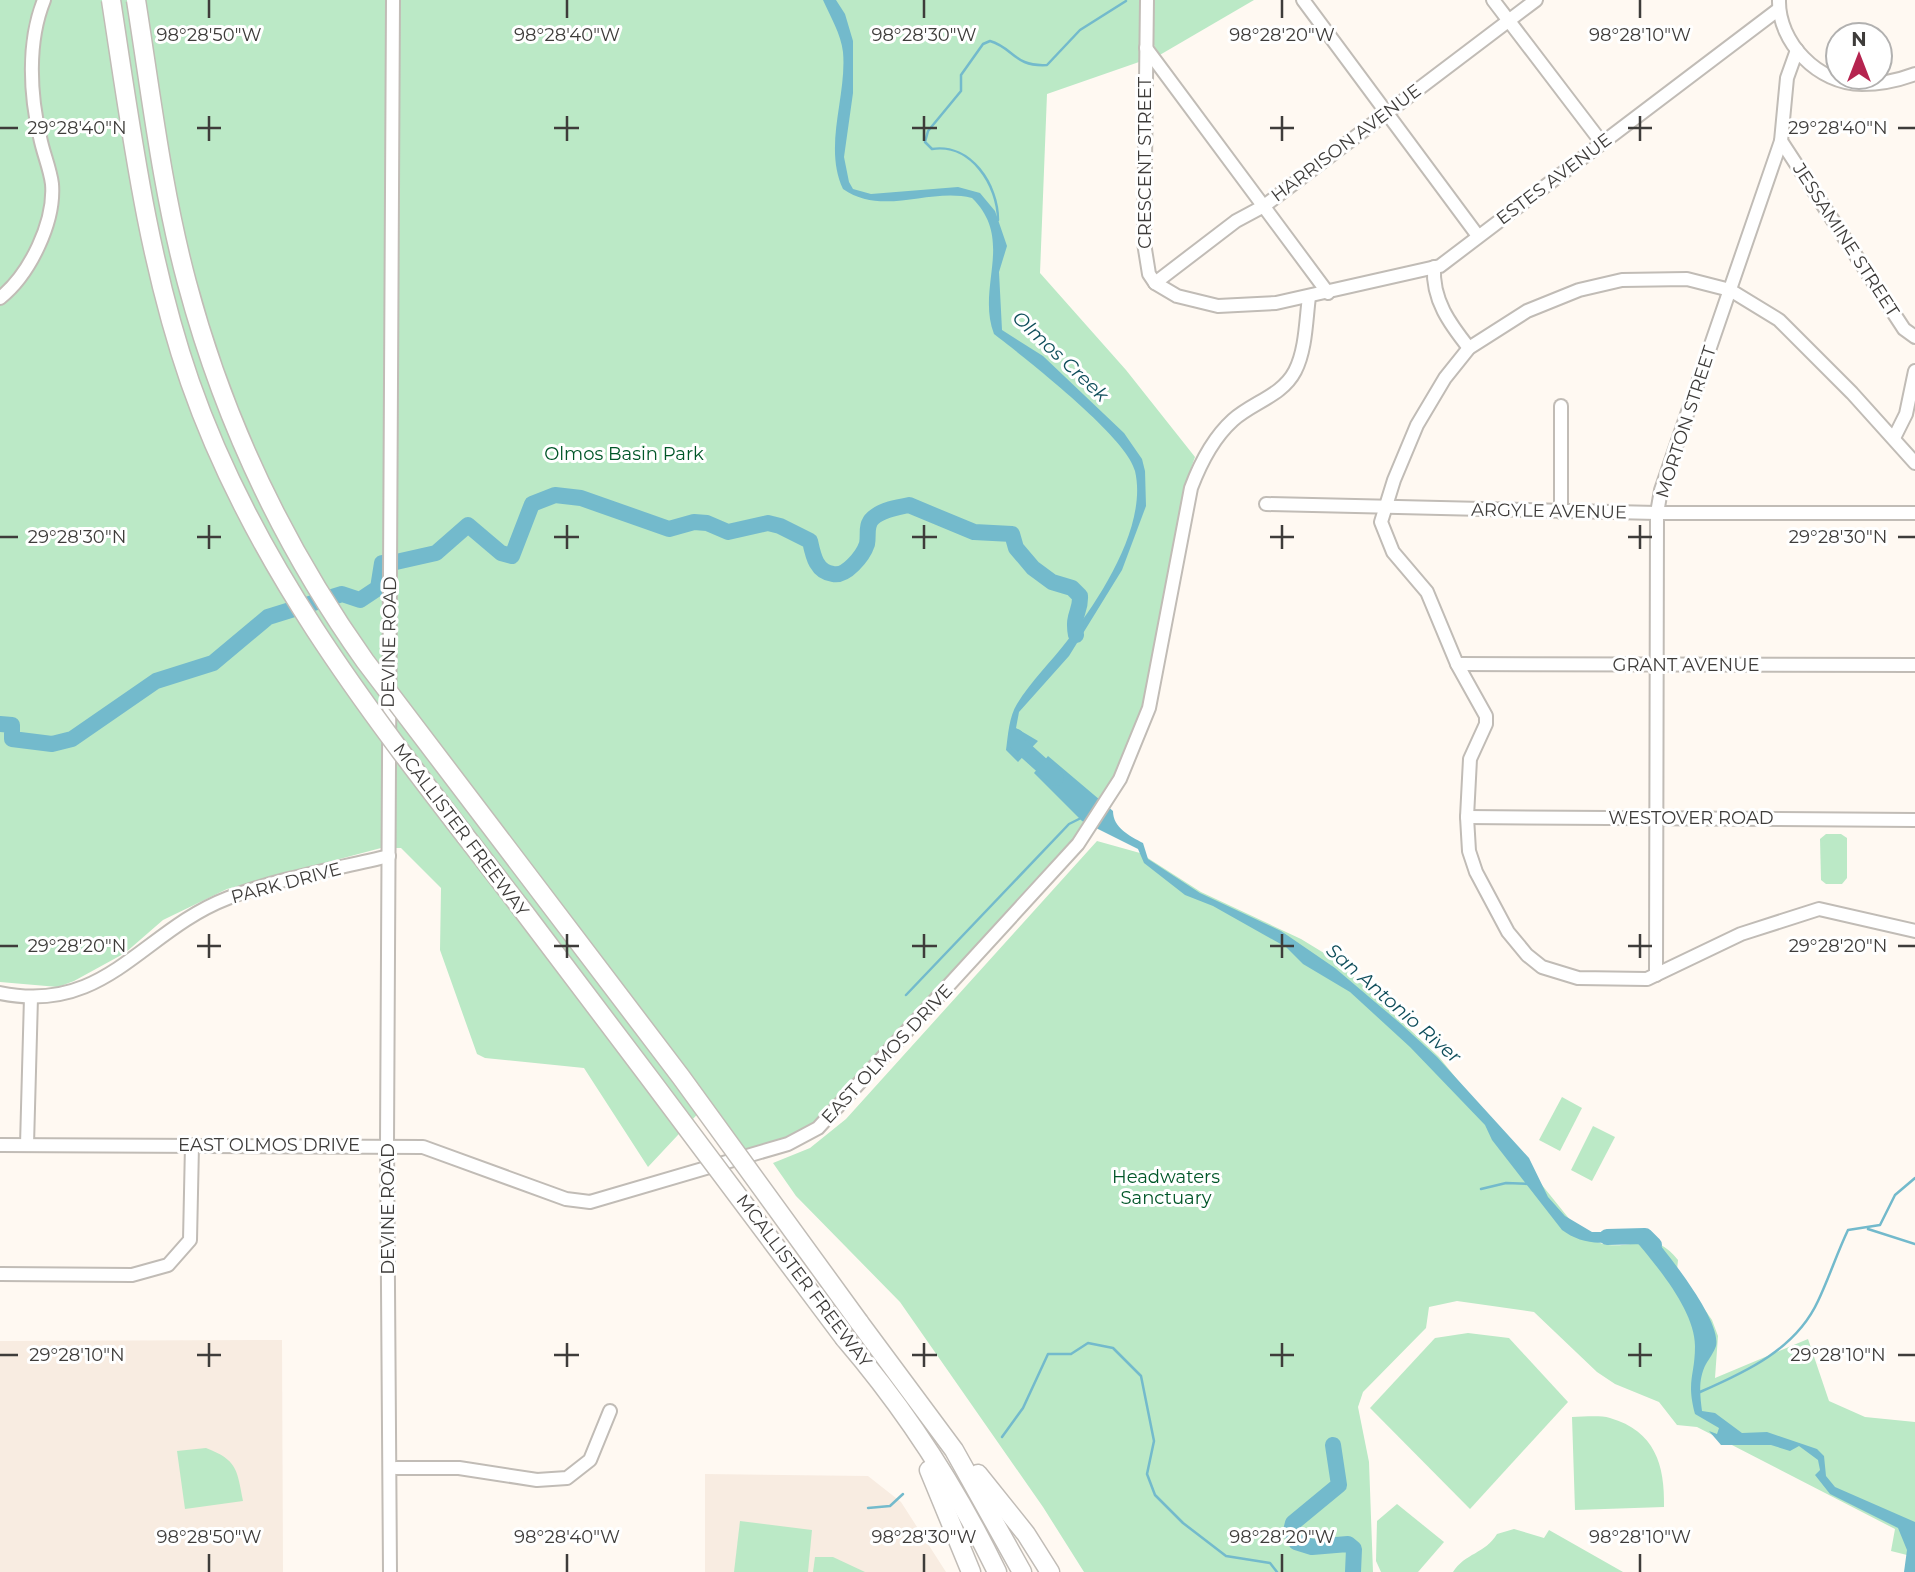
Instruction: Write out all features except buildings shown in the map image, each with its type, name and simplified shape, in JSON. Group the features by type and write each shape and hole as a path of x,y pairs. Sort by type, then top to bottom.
{"highway":[{"name":"MCALLISTER FREEWAY","path":"111,0 144,209 164,302 190,384 219,455 276,571 359,695 903,1413 941,1472 997,1572"},
{"name":"MCALLISTER FREEWAY","path":"136,0 169,207 187,282 225,403 261,486 351,640 553,913 681,1077 906,1383 954,1450 1022,1572"},
{"path":"906,1383 1026,1534 1050,1572"},
{"path":"903,1413 971,1572"}],"street":[{"path":"0,298 23,274 40,237 52,200 50,172 40,139 33,86 33,56 44,0"},
{"name":"DEVINE ROAD","path":"390,1572 387,1145 393,0"},
{"name":"CRESCENT STREET","path":"1147,0 1144,243 1149,274 1154,284"},
{"path":"1303,0 1478,236"},
{"path":"1493,0 1602,143"},
{"name":"HARRISON AVENUE","path":"1154,284 1236,221 1264,206 1536,0"},
{"path":"1779,4 1783,29 1797,50 1826,75 1845,82 1874,83 1915,74"},
{"name":"ESTES AVENUE","path":"1434,267 1602,143 1779,4"},
{"path":"1146,48 1328,293"},
{"name":"MORTON STREET","path":"1656,975 1657,513 1661,490 1781,141 1787,78 1797,50"},
{"name":"JESSAMINE STREET","path":"1781,141 1904,329 1915,337"},
{"path":"1154,284 1177,296 1218,306 1258,306 1328,293 1434,267 1435,293 1442,310 1469,348"},
{"path":"1915,463 1779,320 1730,290 1699,281 1665,277 1622,280 1579,290 1527,311 1469,348 1443,382 1417,425 1394,480 1381,522 1386,540 1427,592 1457,664 1486,716 1486,724 1471,759 1467,817 1469,851 1476,872 1508,932 1527,955 1542,967 1578,978 1631,980 1656,975 1741,934 1819,909 1915,931"},
{"name":"EAST OLMOS DRIVE","path":"0,1145 423,1147 566,1199 590,1202 788,1144 818,1128 834,1114 1078,845 1095,822 1128,762 1149,708 1196,474 1224,429 1235,418 1267,400 1293,375 1300,361 1309,297"},
{"path":"1894,438 1906,414 1915,370"},
{"path":"1561,406 1561,512"},
{"name":"ARGYLE AVENUE","path":"1266,504 1561,512 1915,513"},
{"name":"GRANT AVENUE","path":"1457,664 1915,665"},
{"name":"WESTOVER ROAD","path":"1467,817 1915,820"},
{"name":"PARK DRIVE","path":"0,993 31,997 75,992 118,971 170,929 227,898 388,856"},
{"path":"27,1145 31,997"},
{"path":"0,1274 132,1275 168,1265 190,1240 192,1145"},
{"name":"DEVINE ROAD","path":"389,1367 396,1387 396,1513 390,1528"},
{"path":"396,1468 459,1468 537,1480 567,1478 590,1460 610,1411"}],"shaded area":[{"path":"282,1340 283,1572 0,1572 0,1341"},
{"path":"705,1474 868,1476 901,1502 946,1572 705,1572"}],"green space":[{"name":"Olmos Basin Park","path":"0,0 1140,0 1139,62 1047,94 1040,273 1126,370 1195,457 1184,488 1143,707 1113,781 1070,846 818,1123 798,1135 741,1153 706,1105 648,1167 584,1068 485,1058 477,1054 440,950 441,888 401,848 381,848 227,889 163,920 125,953 58,987 0,982"},
{"path":"1153,0 1254,0 1158,56 1152,39"},
{"path":"1826,834 1841,834 1847,838 1847,878 1842,884 1826,884 1821,880 1820,839"},
{"name":"Headwaters Sanctuary","path":"1097,841 1140,853 1201,892 1301,939 1337,961 1439,1057 1575,1226 1603,1244 1653,1242 1661,1245 1678,1260 1677,1270 1712,1320 1718,1336 1715,1378 1808,1339 1829,1401 1865,1417 1915,1422 1915,1557 1891,1551 1895,1529 1697,1427 1677,1425 1659,1402 1615,1384 1597,1372 1534,1312 1457,1301 1429,1307 1426,1328 1363,1392 1358,1407 1369,1462 1373,1572 1084,1572 1043,1507 900,1302 796,1196 773,1163 810,1148 846,1119"},
{"path":"1562,1097 1582,1108 1560,1151 1539,1140"},
{"path":"1593,1126 1615,1137 1592,1181 1571,1170"},
{"path":"1468,1333 1509,1338 1568,1402 1470,1509 1370,1408 1435,1338"},
{"path":"1572,1417 1610,1418 1638,1431 1654,1452 1659,1464 1664,1507 1575,1510"},
{"path":"206,1448 224,1457 234,1467 243,1501 185,1509 177,1451"},
{"path":"1397,1504 1444,1542 1418,1572 1381,1572 1376,1561 1377,1521"},
{"path":"740,1521 812,1530 808,1572 734,1572"},
{"path":"1514,1529 1544,1538 1549,1530 1623,1572 1453,1572 1463,1561 1487,1546 1497,1534"},
{"path":"815,1557 833,1557 865,1572 813,1572"}],"water":[{"path":"823,0 836,0 845,14 853,41 853,93 844,157 853,189 871,194 958,187 980,193 995,211 1007,246 999,272 1002,330 1043,356 1124,433 1142,459 1146,506 1122,570 1069,656 1019,712 1016,728 1038,741 1018,762 1006,750 1014,709 1028,687 1080,624 1118,561 1134,515 1137,492 1135,471 1128,457 1095,419 994,334 989,299 993,247 991,230 985,214 972,198 940,196 874,201 843,189 837,173 835,139 842,86 843,52 838,32"},
{"path":"1048,756 1113,811 1119,827 1143,843 1148,859 1200,893 1281,931 1335,968 1401,1024 1437,1057 1529,1158 1548,1197 1565,1216 1592,1232 1632,1232 1615,1241 1597,1243 1578,1239 1562,1230 1492,1140 1485,1125 1410,1047 1350,992 1303,964 1286,947 1213,906 1185,895 1144,863 1138,849 1082,821 1034,773"},
{"path":"1645,1231 1649,1231 1691,1286 1716,1334 1716,1346 1703,1370 1701,1381 1702,1411 1715,1413 1742,1433 1767,1432 1817,1449 1824,1456 1826,1476 1835,1487 1915,1522 1915,1572 1904,1572 1907,1550 1898,1528 1830,1494 1815,1475 1820,1470 1818,1460 1799,1446 1790,1451 1771,1445 1721,1445 1709,1431 1717,1434 1719,1428 1695,1414 1691,1393 1695,1356 1693,1332 1682,1304 1635,1240"}],"waterway":[{"path":"998,220 993,193 980,169 959,153 932,149 925,142 928,131 961,91 961,75 983,44 990,41 1028,63 1047,65 1080,30 1126,1"},
{"name":"San Antonio River","path":"396,562 436,553 468,525 501,553 512,556 532,504 555,495 581,498 669,529 694,522 707,523 728,532 768,523 780,526 810,541 819,566 827,573 838,574 853,565 862,554 873,518 885,511 909,505 974,532 1012,534 1016,548 1033,568 1052,582 1072,588 1080,596 1075,622 1076,635"},
{"name":"San Antonio River","path":"0,724 12,725 12,739 52,744 72,739 156,681 213,663 268,617 342,594 360,600 378,588 382,563"},
{"name":"San Antonio River","path":"1016,737 1016,742 1056,778"},
{"path":"906,995 1069,824 1083,817"},
{"path":"1700,1392 1752,1367 1797,1333 1818,1301 1848,1230 1880,1225 1895,1195 1915,1178"},
{"path":"1481,1189 1506,1183 1529,1184"},
{"path":"1868,1229 1915,1244"},
{"name":"San Antonio River","path":"1607,1237 1645,1236 1654,1245"},
{"path":"1002,1437 1023,1408 1048,1354 1071,1354 1088,1343 1113,1348 1141,1376 1154,1441 1147,1474 1155,1495 1183,1523 1226,1556 1270,1563 1277,1572"},
{"path":"1333,1445 1339,1485 1293,1523 1291,1531 1296,1542 1312,1547 1348,1544 1354,1549 1353,1572"},
{"path":"868,1508 890,1506 903,1494"}],"water label":[{"name":"Olmos Creek","path":"1061,356"}]}
